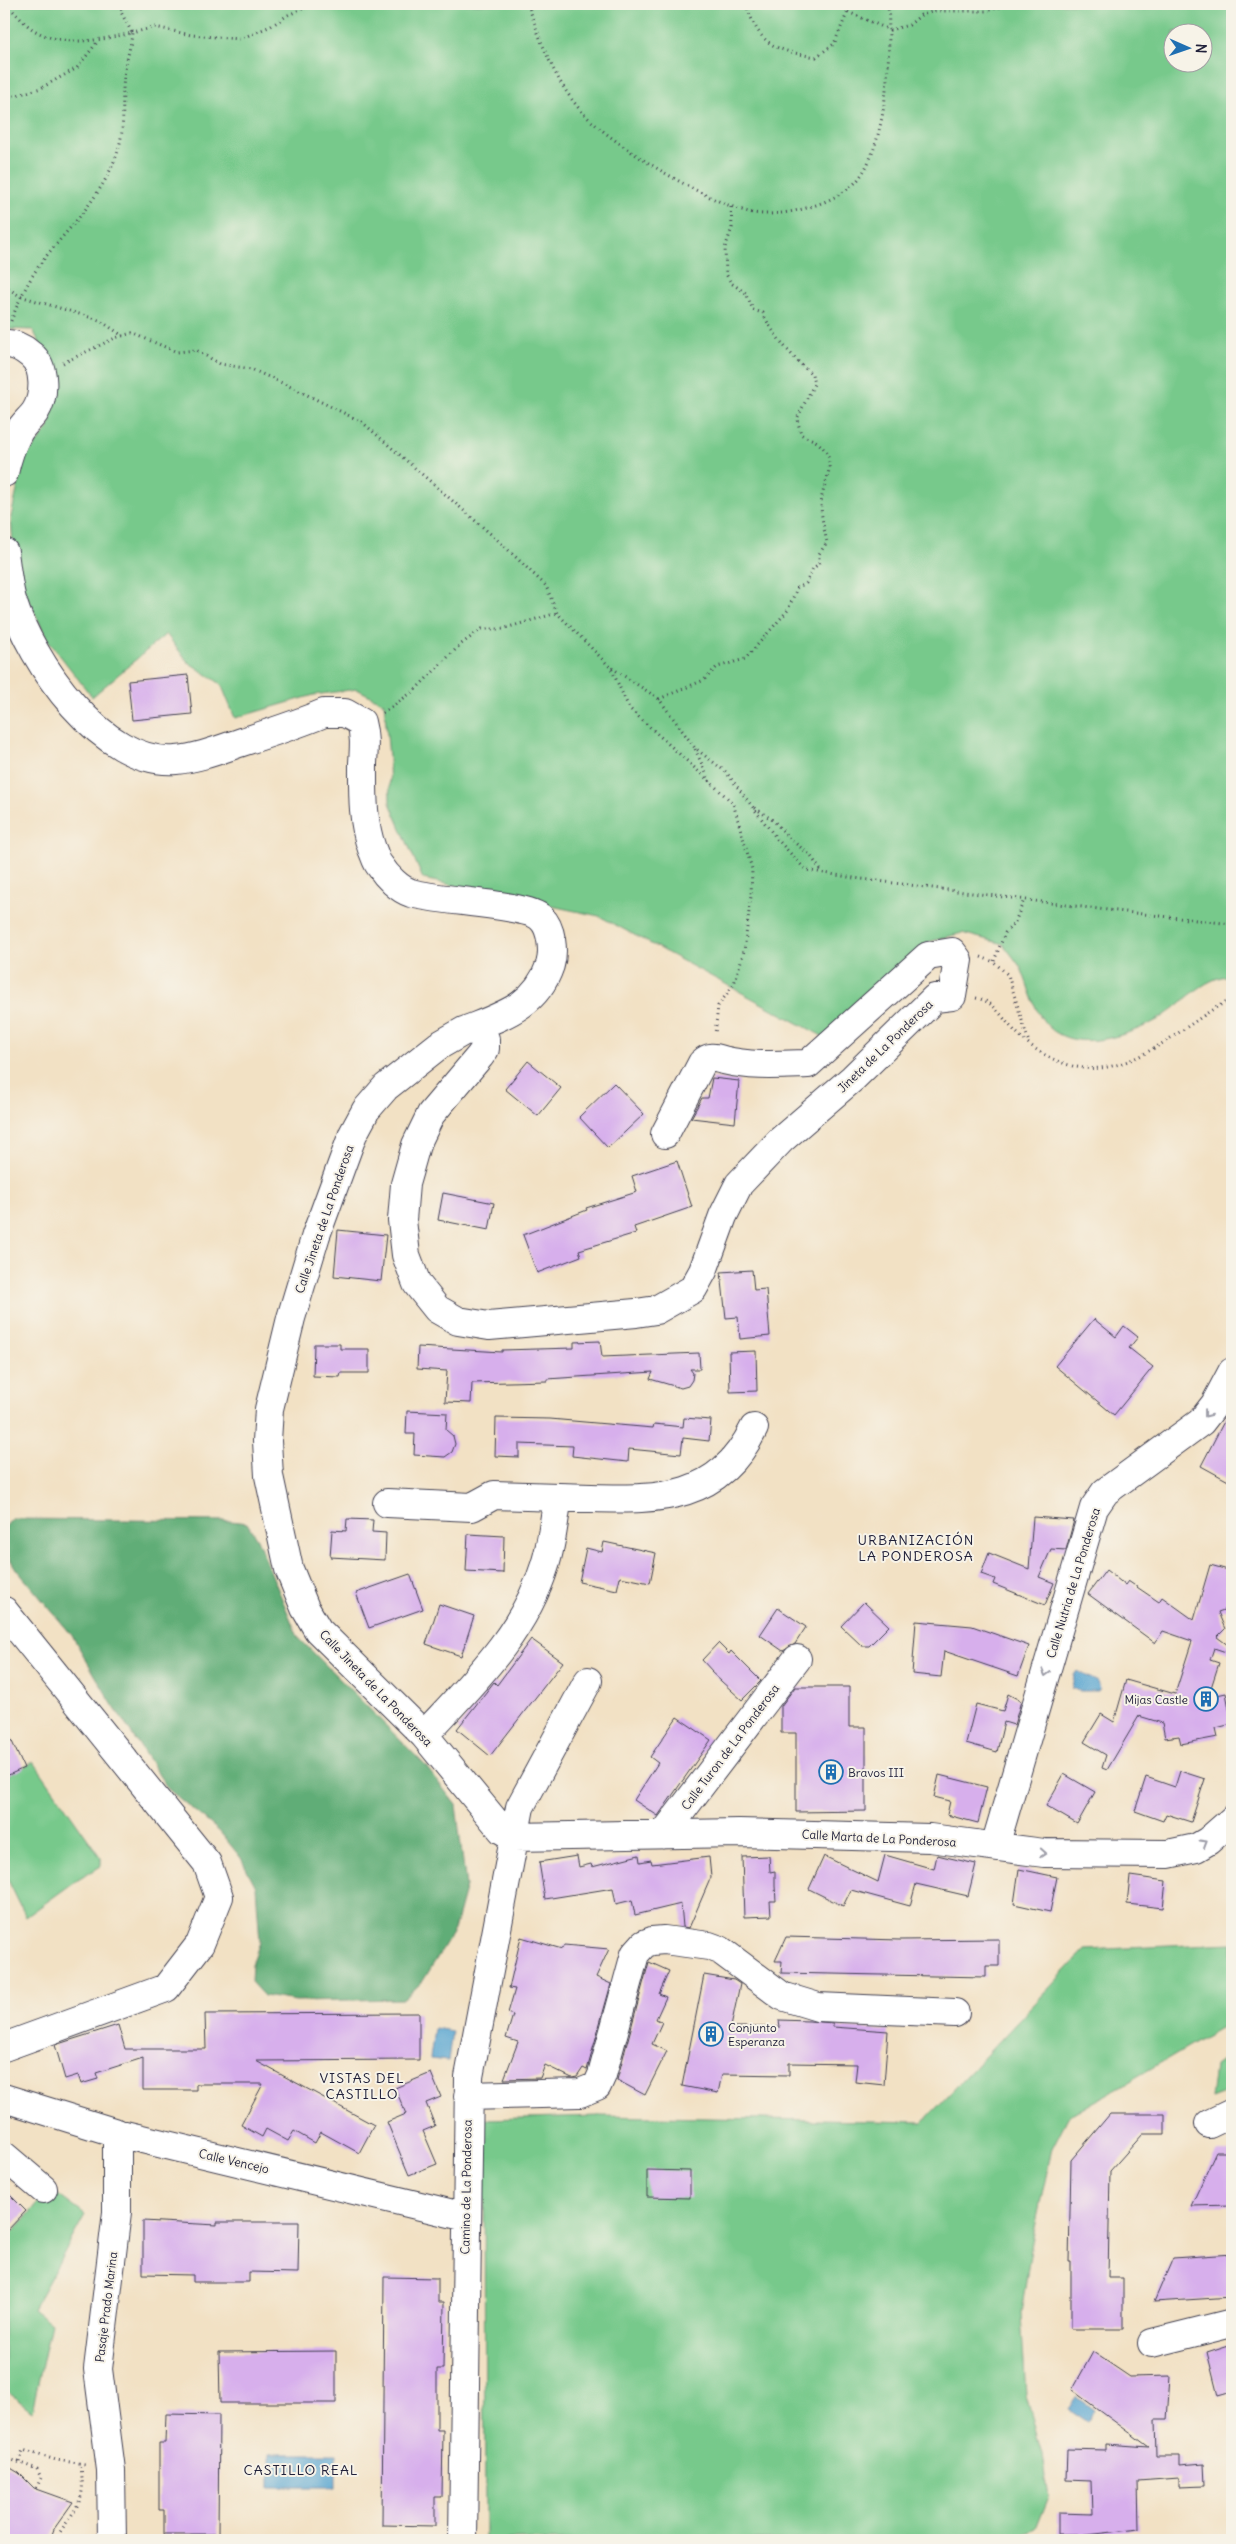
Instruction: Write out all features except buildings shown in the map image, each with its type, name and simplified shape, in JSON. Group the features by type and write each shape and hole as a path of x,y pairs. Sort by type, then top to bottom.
{"street":[{"path":"4,473 8,457 19,431 36,410 41,395 42,372 35,358 23,348 5,343"},
{"path":"4,552 12,600 31,644 66,698 92,726 120,746 146,757 175,760 203,755 324,713 345,713 361,722"},
{"name":"Calle Jineta de La Ponderosa","path":"361,722 366,738 363,805 368,838 379,865 393,882 409,893 524,910 541,918 551,936 552,960 545,981 532,997 508,1013 464,1031 438,1046 386,1088 366,1110 353,1134 316,1235 294,1308 269,1409 269,1476 276,1516 289,1569 305,1608 318,1630 424,1734 502,1830 514,1837"},
{"path":"665,1134 702,1063 707,1058 713,1057 748,1066 808,1064 928,956 952,952 958,960 952,996"},
{"name":"Jineta de La Ponderosa","path":"464,1031 473,1030 480,1033 485,1039 484,1049 465,1075 430,1114 414,1153 405,1184 402,1220 406,1255 417,1284 437,1309 458,1321 488,1326 656,1310 693,1289 703,1271 723,1216 739,1184 781,1140 853,1078 935,998 952,996"},
{"name":"Calle Nutria de La Ponderosa","path":"995,1846 1094,1508 1105,1492 1200,1422 1215,1404 1232,1372"},
{"path":"387,1503 472,1507 494,1495 647,1499 674,1495 726,1468 743,1450 754,1428"},
{"path":"424,1734 496,1658 522,1620 546,1565 558,1497"},
{"path":"4,1611 207,1863 219,1897 200,1944 166,1988 4,2047"},
{"name":"Calle Turon de La Ponderosa","path":"662,1835 797,1659"},
{"name":"Camino de La Ponderosa","path":"463,2540 469,2077 520,1807 588,1681"},
{"name":"Calle Marta de La Ponderosa","path":"514,1837 739,1833 930,1838 1044,1854 1182,1853 1208,1841 1232,1820"},
{"path":"468,2096 580,2093 597,2086 602,2075 635,1954 644,1944 652,1941 664,1940 709,1946 720,1950 782,1996 799,2003 818,2007 955,2013"},
{"name":"Calle Vencejo","path":"4,2098 117,2133 466,2217"},
{"name":"Pasaje Prado Marina","path":"112,2540 111,2470 98,2369 117,2212 117,2133"},
{"path":"4,2156 43,2189"},
{"path":"1152,2343 1232,2323"}],"path":[{"path":"6,4 33,30 53,40 98,40 155,27 191,35 240,39 271,26 288,15 313,4"},
{"path":"5,343 20,296 47,255 74,226 98,192 113,166 122,141 125,70 130,56 132,33 121,12 120,4"},
{"path":"528,4 547,59 584,114 615,140 659,168 731,206 751,213 793,211 828,201 846,191 860,178 877,139 889,62 890,30 888,4"},
{"path":"746,4 759,35 782,51 816,56 834,44 851,4"},
{"path":"848,12 890,30 909,25 921,15 935,12 986,11 1013,4"},
{"path":"4,99 41,88 77,68 98,40"},
{"path":"659,699 704,680 717,666 745,660 788,610 797,588 806,583 813,568 818,564 819,554 827,542 822,520 822,498 829,479 830,460 818,442 801,434 797,418 814,384 812,374 797,363 786,346 768,325 763,313 753,310 746,293 731,283 726,274 725,248 732,228 731,206"},
{"path":"4,286 20,296 99,320 123,336"},
{"path":"42,372 132,333 177,352 196,350 220,364 251,369 362,422 494,537 546,586 557,613 611,668 659,699 695,748 711,784"},
{"path":"361,722 377,717 415,690 460,645 482,630 502,629 557,613"},
{"path":"611,668 629,708 733,803 752,869 752,896 744,951 734,984 718,1006 713,1057"},
{"path":"695,748 726,772 806,870 1024,900 1232,924"},
{"path":"752,806 774,821 789,838 810,855 822,872"},
{"path":"994,962 1005,933 1015,922 1024,900"},
{"path":"958,960 981,957 994,962 1008,975 1030,1044"},
{"path":"952,996 966,996 985,1000 996,1007 1012,1028 1043,1056 1072,1067 1105,1068 1146,1055 1202,1016 1232,1001"},
{"path":"19,2462 23,2450 56,2460 90,2464"},
{"path":"4,2457 37,2469 42,2478 36,2489"},
{"path":"55,2540 68,2517 74,2512 82,2494 82,2464"}],"green space":[{"path":"4,4 1232,4 1232,975 1221,977 1202,986 1159,1019 1132,1031 1101,1040 1085,1041 1071,1039 1057,1033 1046,1024 1034,1004 1021,968 1003,944 962,933 928,942 824,1037 599,916 423,879 390,803 389,757 384,703 357,689 314,695 235,718 221,684 188,662 166,634 92,697 48,640 15,572 11,517 24,459 49,428 58,380 33,330 4,329"},
{"path":"12,1519 231,1521 247,1523 257,1539 298,1637 424,1764 456,1805 466,1886 454,1930 423,1981 404,1999 296,2001 264,1996 251,1982 252,1964 260,1942 256,1887 241,1858 220,1832 168,1789 112,1704 71,1634 16,1569 4,1549 4,1528"},
{"path":"34,1762 101,1858 101,1866 73,1883 26,1917 4,1872 4,1777"},
{"path":"1232,1943 1232,2021 1068,2117 1052,2148 1032,2242 1021,2313 1026,2396 1042,2454 1048,2499 1036,2529 1019,2536 1019,2540 485,2540 484,2119 600,2116 923,2122 1085,1950"},
{"path":"1232,2054 1232,2091 1211,2099 1215,2066"},
{"path":"50,2189 85,2215 33,2309 51,2323 32,2411 4,2389 4,2243"}],"water":[{"path":"1077,1671 1098,1682 1100,1688 1098,1691 1079,1691 1072,1688 1074,1675"},
{"path":"434,2028 452,2031 448,2061 430,2059"},
{"path":"1076,2398 1094,2411 1087,2422 1068,2409"},
{"path":"270,2454 336,2454 336,2487 270,2487"}],"place":[{"name":"Mijas Castle","path":"1206,1699"},
{"name":"Bravos III","path":"831,1772"},
{"name":"Conjunto Esperanza","path":"711,2034"}],"district":[{"name":"URBANIZACIÓN LA PONDEROSA","path":"916,1548"},
{"name":"VISTAS DEL CASTILLO","path":"362,2086"},
{"name":"CASTILLO REAL","path":"301,2470"}]}
